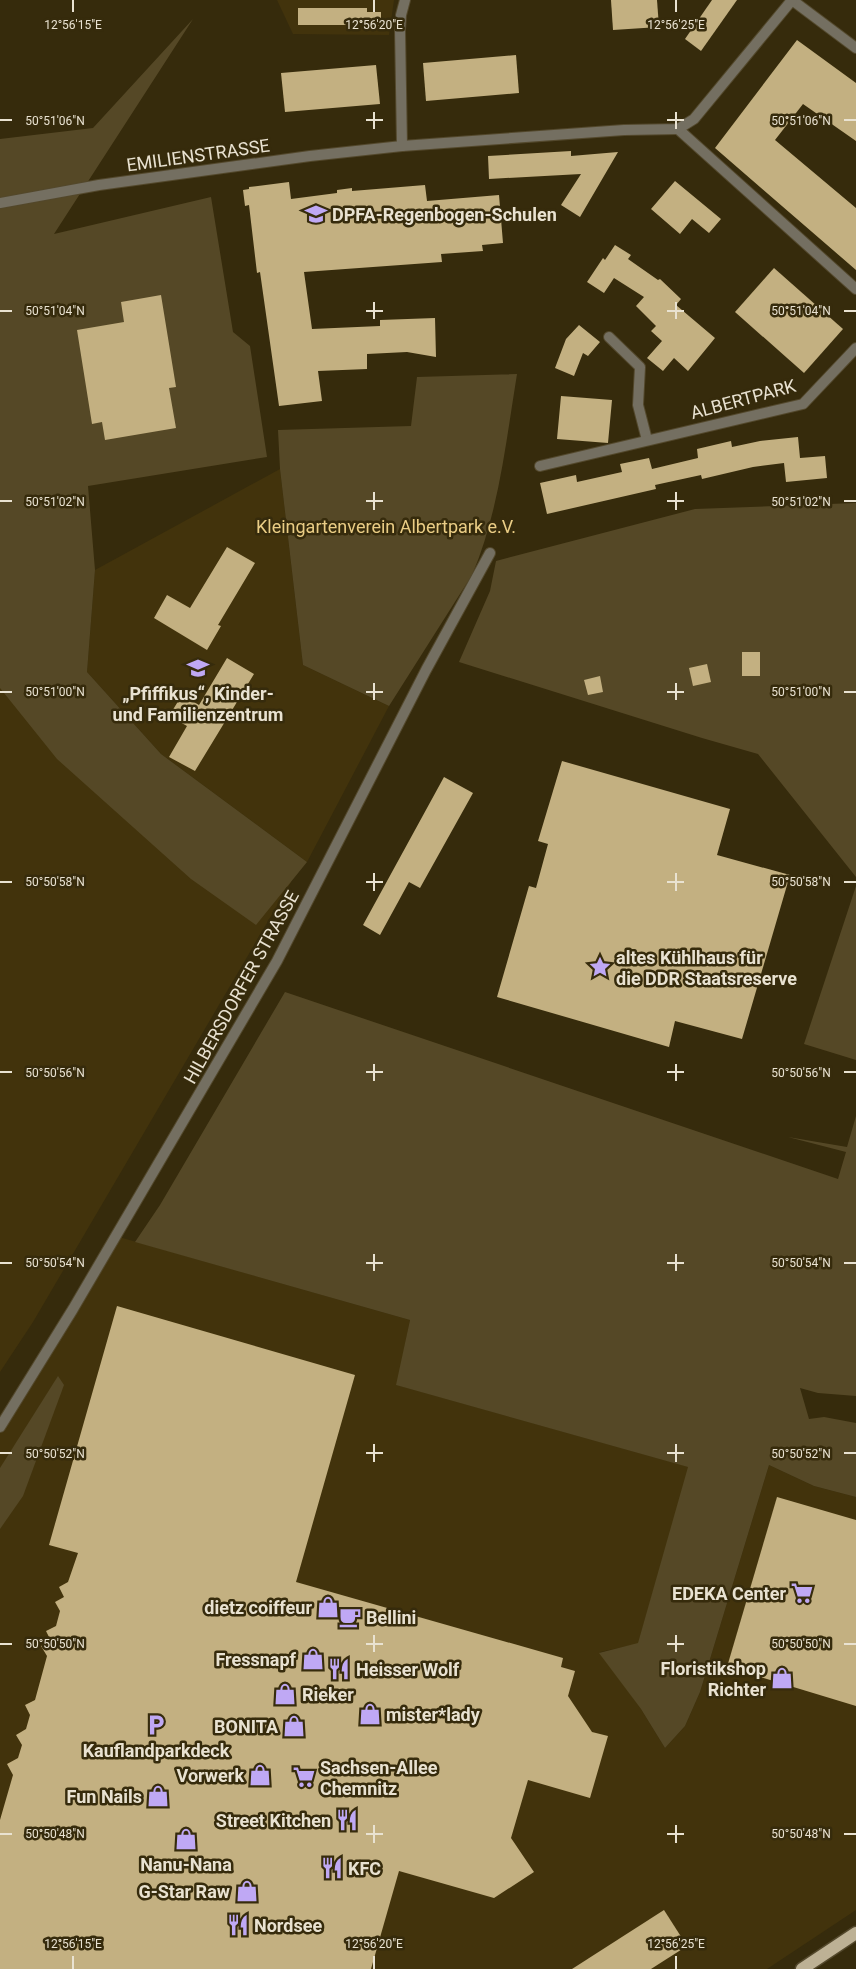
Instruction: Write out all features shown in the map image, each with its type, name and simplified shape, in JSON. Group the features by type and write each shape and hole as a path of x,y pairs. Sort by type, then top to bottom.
{"main road":[{"path":"802,1969 856,1933"}],"street":[{"path":"402,146 400,30 405,0"},
{"path":"856,48 792,0 694,119 678,129 856,289"},
{"name":"EMILIENSTRASSE","path":"0,204 99,185 310,156 402,146 624,130 678,129"},
{"path":"609,337 640,367 638,405 647,440"},
{"name":"ALBERTPARK","path":"540,466 803,404 856,348"},
{"name":"HILBERSDORFER STRASSE","path":"0,1427 73,1310 278,961 426,670 490,553"}],"shaded area":[{"path":"277,0 394,0 389,35 293,34"},
{"name":"„Pfiffikus“, Kinder- und Familienzentrum","path":"280,469 303,665 389,706 307,862 161,754 87,672 95,570"},
{"path":"0,614 291,882 33,1322 0,1372"},
{"path":"119,1237 410,1320 397,1385 689,1467 638,1644 600,1652 641,1709 665,1748 685,1726 700,1692 769,1465 814,1486 856,1497 856,1910 767,1969 0,1969 0,1432"}],"green space":[{"path":"193,19 54,234 211,197 233,332 250,346 267,457 88,486 95,570 87,672 161,754 307,862 256,925 191,879 57,759 0,688 0,139 93,128"},
{"name":"Kleingartenverein Albertpark e.V.","path":"517,374 495,501 489,526 472,575 389,706 303,665 280,469 278,430 411,426 417,377"},
{"path":"856,503 856,877 758,754 459,662 490,591 496,561 695,509"},
{"path":"856,886 856,1060 804,1044"},
{"path":"285,992 838,1179 846,1152 788,1137 847,1147 856,1116 856,1396 818,1393 800,1388 809,1419 824,1417 856,1423 856,1497 814,1486 769,1465 700,1692 685,1726 665,1748 641,1709 599,1653 638,1643 688,1467 396,1385 410,1320 135,1242 160,1205"},
{"path":"58,1376 64,1385 23,1496 0,1529 0,1468"}],"building":[{"path":"611,0 657,0 659,27 613,30"},
{"path":"712,0 737,0 701,51 685,39"},
{"path":"298,8 367,8 367,12 381,12 381,27 366,27 366,25 298,25"},
{"path":"797,40 856,83 856,141 803,104 775,140 856,208 856,270 715,148"},
{"path":"516,55 519,93 426,101 423,63"},
{"path":"376,65 380,104 285,112 281,73"},
{"path":"571,151 571,156 618,152 580,217 561,205 581,174 489,179 488,156"},
{"path":"675,181 721,219 709,233 692,219 680,234 651,209"},
{"path":"289,182 291,199 337,193 337,190 352,188 352,191 425,185 427,201 499,195 503,243 482,245 483,251 441,254 442,262 304,272 312,329 380,326 380,320 435,318 436,357 407,352 367,354 367,369 318,371 322,401 279,406 260,272 257,273 249,205 245,206 243,190 249,189 249,187"},
{"path":"615,245 631,255 628,259 658,280 660,279 681,299 676,305 715,338 688,371 674,358 663,371 647,358 662,341 651,331 656,326 636,306 644,297 614,278 604,293 587,282 603,258 605,260"},
{"path":"774,268 843,329 804,373 735,312"},
{"path":"161,295 176,387 169,388 176,428 105,440 102,422 92,424 77,330 124,322 121,302"},
{"path":"579,325 600,342 588,356 583,353 574,376 555,368 566,339"},
{"path":"561,396 612,400 608,443 557,439"},
{"path":"798,437 800,458 825,456 827,478 786,482 784,463 753,467 702,479 701,475 655,485 656,489 547,514 540,483 576,475 577,482 622,472 620,464 649,458 652,469 698,458 697,449 731,441 732,447 760,441"},
{"path":"227,547 255,563 218,625 221,626 207,650 154,618 167,595 190,608"},
{"path":"742,652 760,652 760,676 742,676"},
{"path":"227,658 254,674 195,771 169,757 187,726 169,716 182,695 199,705"},
{"path":"707,664 711,682 693,686 689,668"},
{"path":"600,676 603,692 588,695 584,680"},
{"path":"562,761 730,809 717,855 790,875 742,1039 675,1021 669,1047 497,997 529,886 536,888 548,844 538,841"},
{"path":"444,777 473,793 420,888 409,882 380,935 363,925"},
{"name":"Sachsen-Allee Chemnitz","path":"117,1306 355,1375 296,1582 563,1658 561,1667 575,1671 568,1696 592,1732 608,1736 590,1798 528,1780 511,1838 534,1872 494,1898 399,1871 371,1969 0,1969 0,1820 13,1775 7,1764 18,1758 22,1745 16,1735 26,1729 30,1715 25,1705 35,1700 47,1656 41,1646 51,1641 46,1631 56,1626 60,1611 55,1602 64,1597 59,1587 68,1582 78,1553 49,1545"},
{"name":"EDEKA Center","path":"777,1497 856,1520 856,1706 727,1667"},
{"path":"664,1910 687,1946 651,1969 572,1969"}],"place":[{"name":"DPFA-Regenbogen-Schulen","path":"316,214"},
{"name":"„Pfiffikus“, Kinder- und Familienzentrum","path":"198,668"},
{"name":"altes Kühlhaus für die DDR Staatsreserve","path":"600,967"},
{"name":"EDEKA Center","path":"802,1593"},
{"name":"dietz coiffeur","path":"328,1607"},
{"name":"Bellini","path":"350,1617"},
{"name":"Fressnapf","path":"313,1659"},
{"name":"Heisser Wolf","path":"339,1669"},
{"name":"Floristikshop Richter","path":"782,1678"},
{"name":"Rieker","path":"285,1694"},
{"name":"mister*lady","path":"370,1714"},
{"name":"Kauflandparkdeck","path":"156,1725"},
{"name":"BONITA","path":"294,1726"},
{"name":"Vorwerk","path":"260,1775"},
{"name":"Sachsen-Allee Chemnitz","path":"304,1777"},
{"name":"Fun Nails","path":"158,1796"},
{"name":"Street Kitchen","path":"347,1820"},
{"name":"Nanu-Nana","path":"186,1839"},
{"name":"KFC","path":"332,1868"},
{"name":"G-Star Raw","path":"247,1891"},
{"name":"Nordsee","path":"238,1925"}]}
